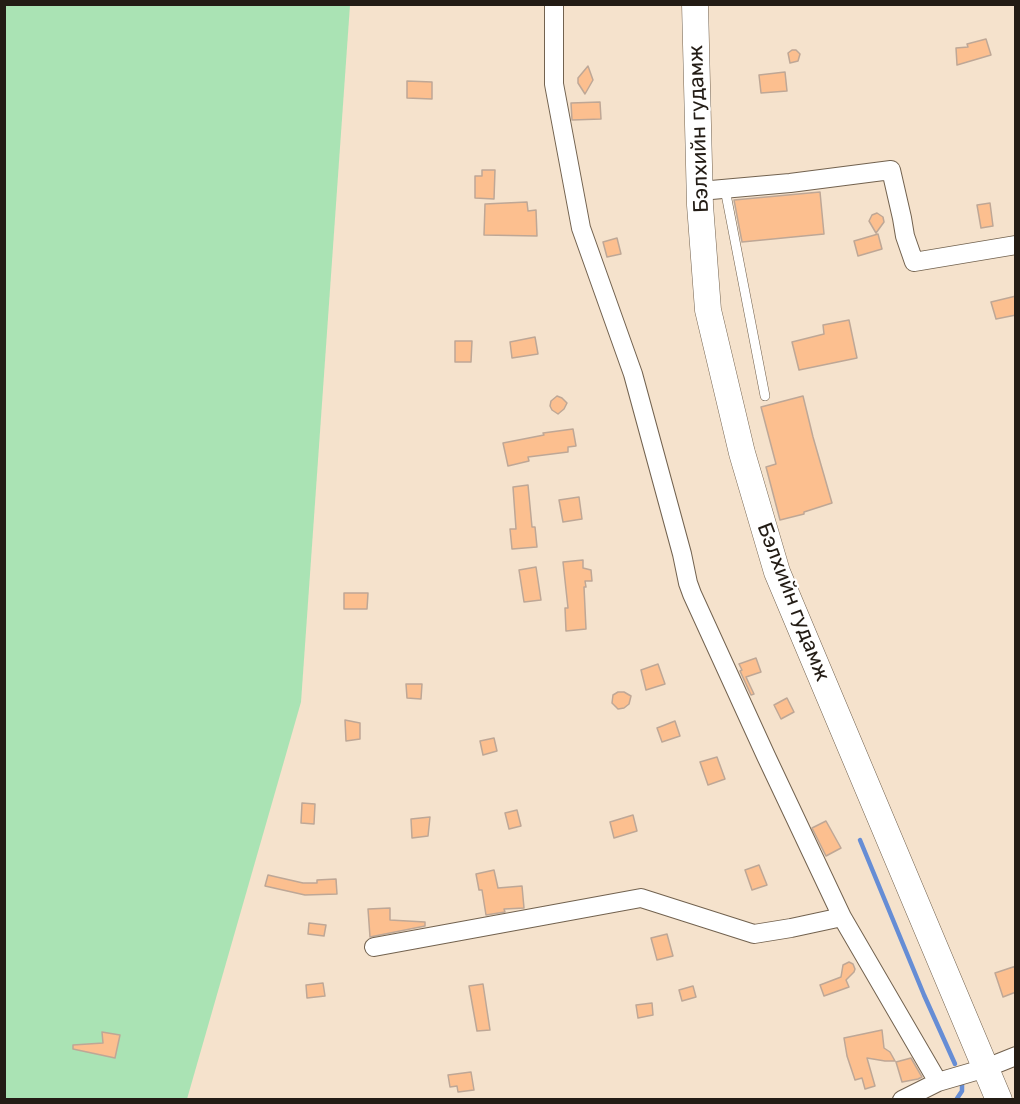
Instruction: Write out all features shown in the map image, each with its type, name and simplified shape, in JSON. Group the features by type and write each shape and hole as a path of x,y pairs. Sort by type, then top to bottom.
{"main road":[{"name":"Бэлхийн гудамж","path":"696,5 700,191 708,310 742,453 777,572 999,1100"}],"street":[{"path":"554,4 554,84 581,228 633,374 688,583 842,917 938,1082"},
{"path":"700,191 790,183 891,170 905,237 914,262 1016,245"},
{"path":"374,947 641,898 754,934 842,917"},
{"path":"902,1100 938,1082 986,1068 1016,1056"}],"lane":[{"path":"725,189 765,396"}],"green space":[{"path":"5,5 350,5 301,702 187,1099 5,1100"}],"building":[{"path":"986,39 991,55 957,65 956,48 968,47 967,44"},
{"path":"792,50 800,54 798,61 790,63 788,53"},
{"path":"588,66 593,80 585,94 578,83 578,78"},
{"path":"785,72 787,91 761,93 759,75"},
{"path":"407,81 432,82 432,99 407,98"},
{"path":"600,102 601,119 572,120 571,103"},
{"path":"482,170 495,170 494,199 475,198 475,176 482,176"},
{"path":"820,192 824,234 742,242 734,200"},
{"path":"527,202 528,211 536,210 537,236 484,235 485,204"},
{"path":"990,203 993,226 981,228 977,205"},
{"path":"877,213 883,217 884,222 876,233 869,221 872,215"},
{"path":"878,234 882,249 858,256 854,241"},
{"path":"617,238 621,254 607,257 603,242"},
{"path":"1016,296 1016,315 996,319 991,302"},
{"path":"849,320 857,358 799,370 792,342 824,334 823,325"},
{"path":"535,337 538,354 512,358 510,342"},
{"path":"455,341 472,341 471,362 455,362"},
{"path":"557,396 567,403 558,414 550,406 551,401"},
{"path":"803,396 832,503 780,520 766,467 776,464 761,407"},
{"path":"573,429 576,446 568,447 568,452 528,457 529,461 508,466 503,443 544,435 543,433"},
{"path":"528,485 532,527 535,527 537,547 512,549 510,529 516,529 513,487"},
{"path":"579,497 582,519 563,522 559,500"},
{"path":"583,560 583,568 591,570 592,581 585,581 586,587 584,587 586,629 566,631 565,608 568,608 563,562"},
{"path":"536,567 541,600 524,602 519,570"},
{"path":"344,593 368,593 367,609 344,609"},
{"path":"756,658 761,672 746,677 754,694 751,695 739,664"},
{"path":"658,664 665,684 646,690 641,670"},
{"path":"406,684 422,684 421,699 407,698"},
{"path":"618,692 631,696 629,704 624,708 618,709 612,703 613,695"},
{"path":"787,698 794,712 781,719 774,705"},
{"path":"345,720 360,723 360,739 346,741"},
{"path":"675,721 680,736 662,742 657,728"},
{"path":"494,738 497,751 483,755 480,741"},
{"path":"717,757 725,779 708,785 700,762"},
{"path":"302,803 315,804 314,824 301,823"},
{"path":"517,810 521,826 509,829 505,813"},
{"path":"633,815 637,831 614,838 610,822"},
{"path":"430,817 428,836 412,838 411,819"},
{"path":"826,821 841,848 826,856 812,828"},
{"path":"759,865 767,885 752,890 745,870"},
{"path":"494,870 498,888 522,886 524,908 504,909 505,912 486,915 482,890 479,890 476,874"},
{"path":"268,875 303,883 336,879 337,894 305,895 265,886"},
{"path":"390,908 390,920 425,922 425,926 370,937 368,909"},
{"path":"309,923 326,925 324,936 308,934"},
{"path":"667,934 673,956 657,960 651,938"},
{"path":"849,962 855,969 846,980 849,987 824,996 820,985 841,977 843,965"},
{"path":"1016,966 1016,992 1003,997 995,973"},
{"path":"323,983 325,996 307,998 306,985"},
{"path":"483,984 490,1030 477,1031 469,986"},
{"path":"693,986 696,997 682,1001 679,990"},
{"path":"652,1003 653,1015 638,1018 636,1005"},
{"path":"882,1030 884,1048 890,1052 895,1061 867,1058 875,1086 865,1089 862,1078 855,1080 844,1038"},
{"path":"102,1032 120,1035 115,1058 73,1049 73,1045 103,1043"},
{"path":"911,1058 922,1077 902,1082 896,1062"},
{"path":"471,1072 474,1090 458,1092 457,1086 450,1087 448,1075"}],"waterway":[{"path":"860,840 955,1064"},
{"path":"956,1100 962,1091 962,1083"}]}
